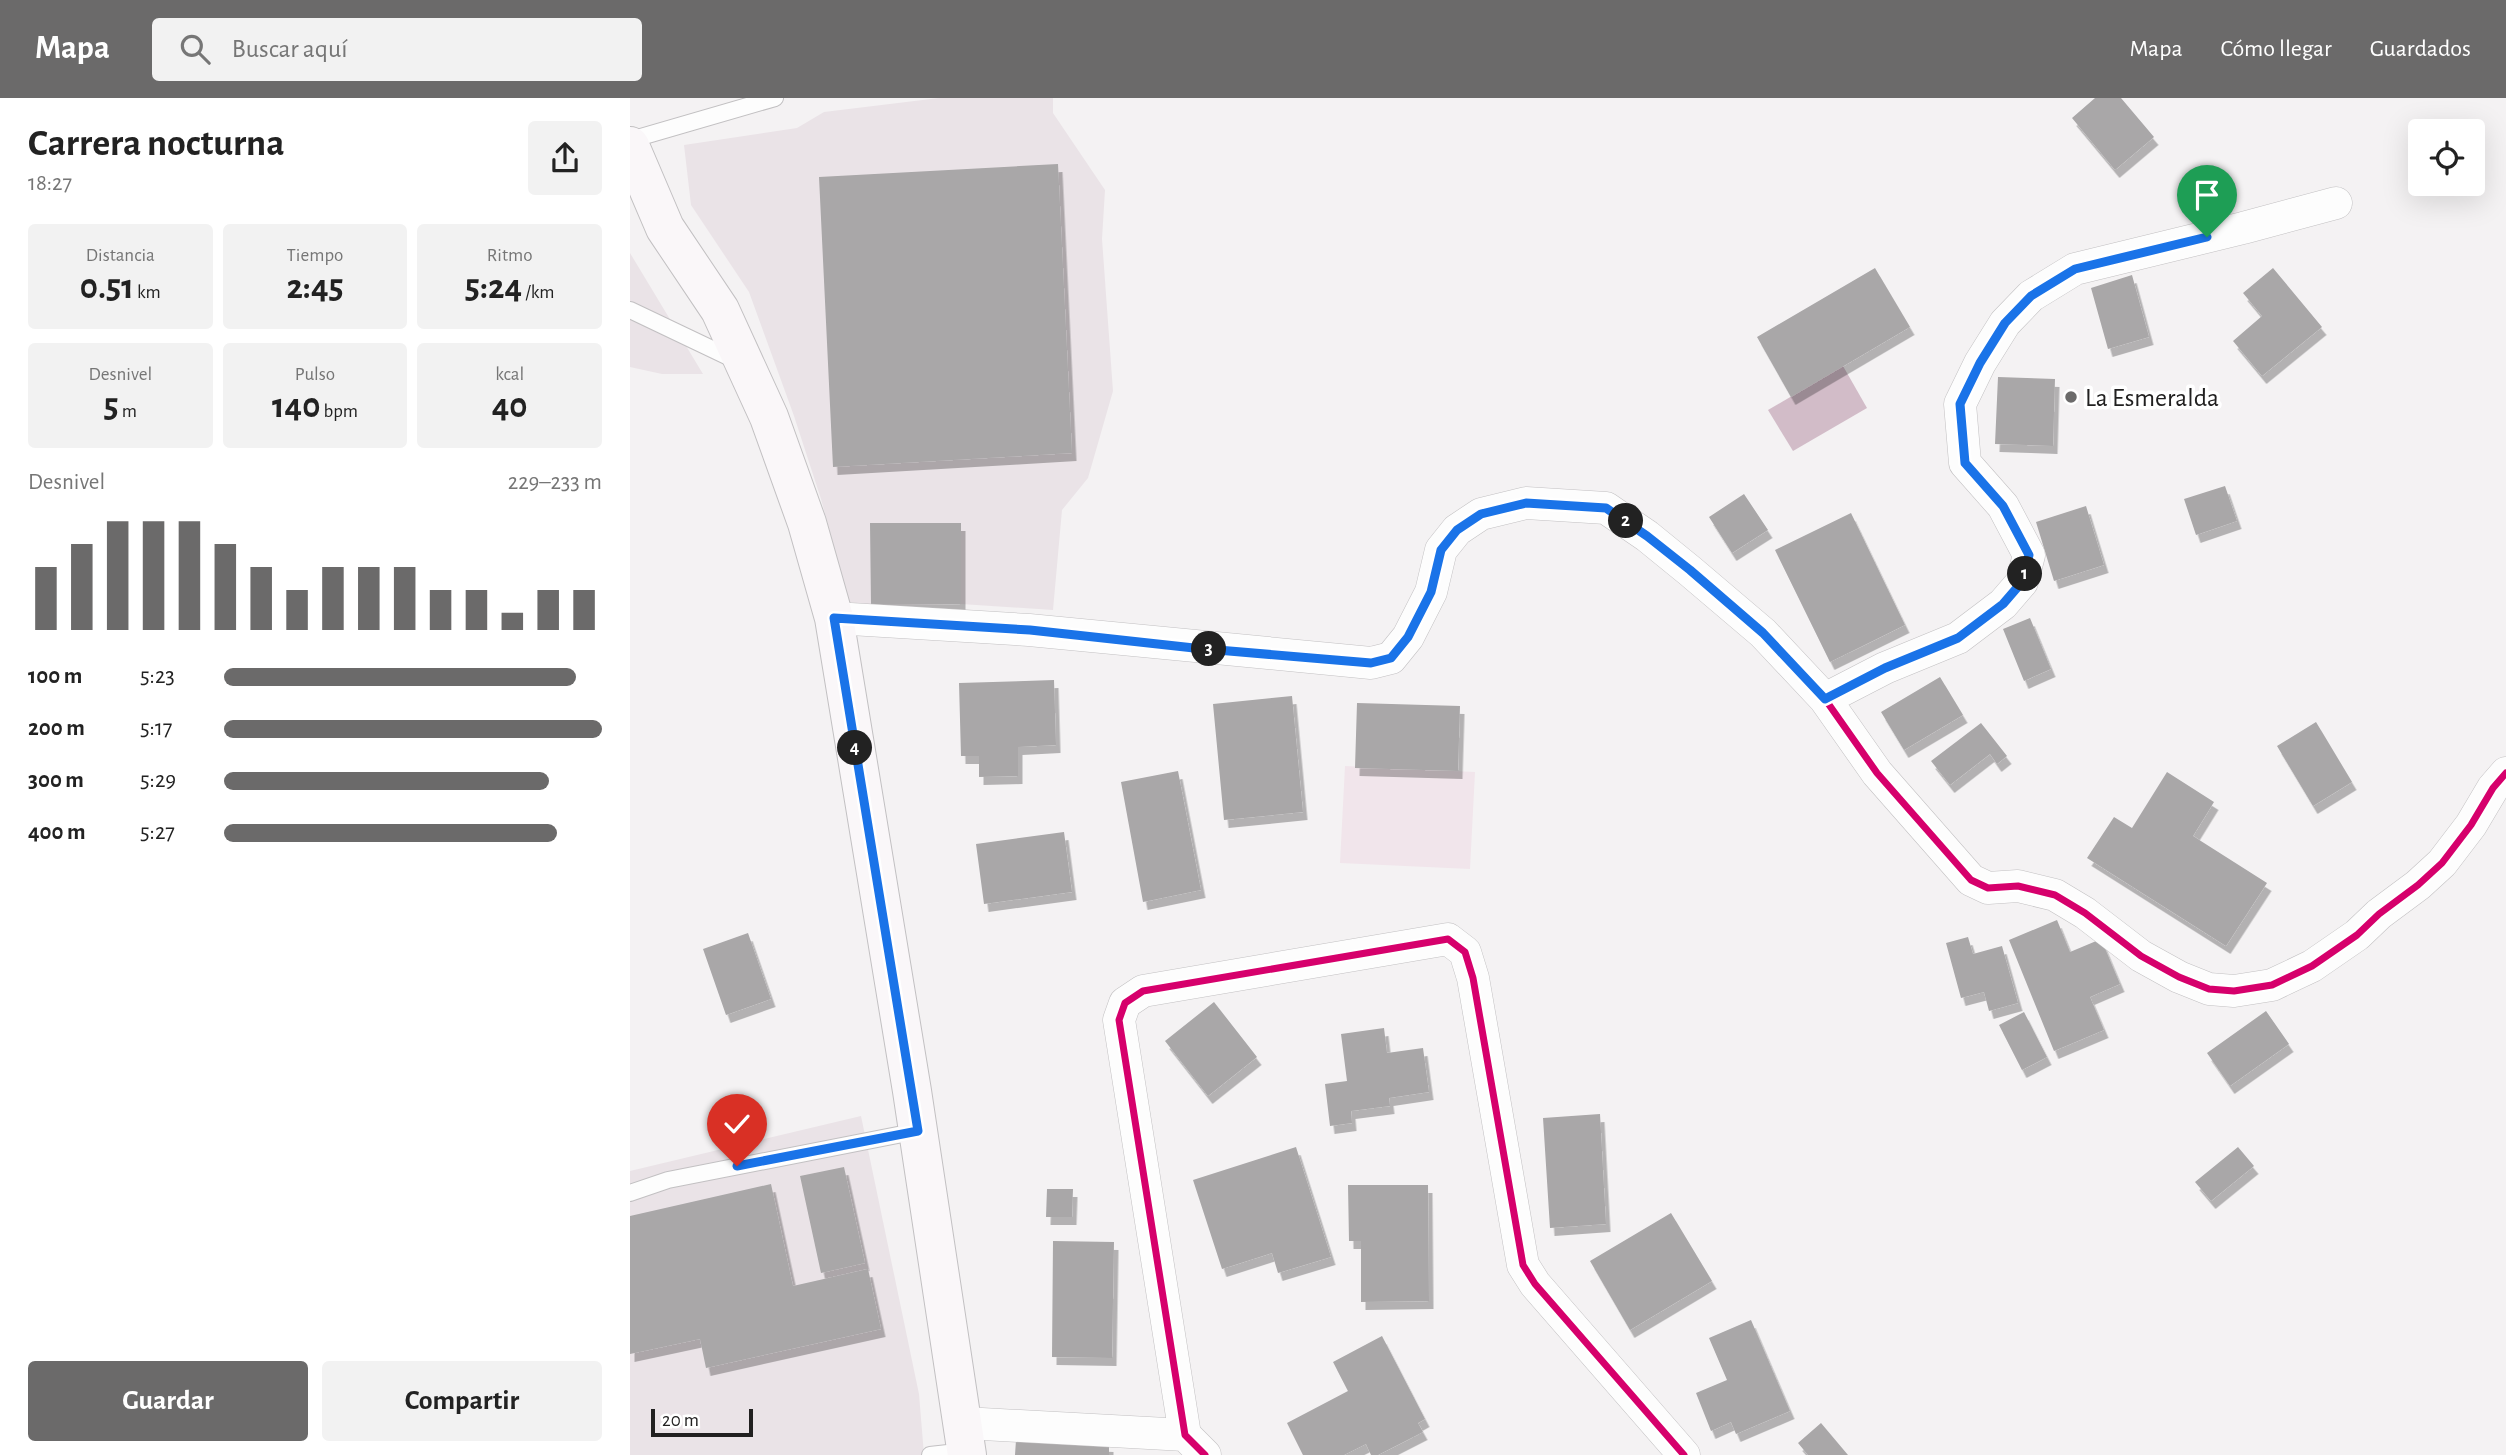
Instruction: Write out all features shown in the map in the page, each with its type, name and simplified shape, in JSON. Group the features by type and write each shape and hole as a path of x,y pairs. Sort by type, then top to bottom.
{"main road":[{"path":"630,146 665,228 720,310 769,417 807,523 834,618 918,1131 957,1446"},
{"path":"630,201 665,228"}],"street":[{"path":"1825,699 1885,668 1958,638 2003,604 2022,582 2029,555 2003,506 1965,463 1960,404 1980,363 2005,323 2031,296 2075,269 2336,203"},
{"path":"834,618 1030,630 1285,657 1371,663 1391,658 1408,637 1431,592 1441,550 1465,524 1481,514 1526,503 1606,508 1690,570 1763,633 1825,699 1877,773 1971,880 1988,888 2018,886 2055,895 2085,913 2141,956 2179,977 2209,989 2234,990 2272,985 2312,966 2357,935 2442,863 2506,773"},
{"path":"957,1446 1195,1445 1119,1020 1125,1003 1143,991 1448,939 1465,952 1473,978 1523,1265 1535,1284 1684,1455"}],"lane":[{"path":"630,140 775,98"},
{"path":"630,310 744,363"},
{"path":"630,1192 668,1180 918,1131"}],"shaded area":[{"path":"939,98 1053,98 1053,113 1105,190 1102,239 1113,391 1088,478 1062,510 1053,610 961,604 871,605 849,602 821,499 749,292 691,205 684,145 797,128 824,112"},
{"path":"630,253 703,374 662,374 630,367"},
{"path":"1843,366 1867,408 1793,451 1768,410"},
{"path":"1345,766 1475,772 1470,869 1340,863"},
{"path":"861,1116 919,1394 924,1455 630,1455 630,1171"}],"building":[{"path":"2095,98 2121,98 2154,137 2115,170 2072,118"},
{"path":"1058,164 1072,453 833,467 819,177"},
{"path":"1875,268 1910,327 1791,397 1757,337"},
{"path":"2273,268 2322,327 2262,376 2233,341 2262,316 2243,293"},
{"path":"2132,275 2149,337 2108,349 2091,288"},
{"path":"1998,377 2055,379 2053,446 1995,444"},
{"path":"2225,486 2237,521 2196,535 2184,499"},
{"path":"1744,494 1768,530 1732,553 1709,517"},
{"path":"2086,506 2104,565 2054,581 2036,522"},
{"path":"1851,513 1905,625 1830,662 1775,550"},
{"path":"870,523 961,523 961,604 871,605"},
{"path":"2030,618 2051,669 2024,681 2003,629"},
{"path":"1940,677 1963,715 1904,750 1881,712"},
{"path":"1054,680 1056,745 1018,747 1018,776 979,777 979,756 961,756 959,683"},
{"path":"1292,696 1303,812 1224,820 1213,704"},
{"path":"1357,703 1460,706 1458,771 1355,768"},
{"path":"2316,722 2352,782 2313,806 2277,746"},
{"path":"1981,723 2007,756 1997,764 1990,754 1950,785 1931,761"},
{"path":"1178,771 1201,890 1143,902 1121,782"},
{"path":"2167,772 2214,802 2193,836 2267,883 2226,946 2087,858 2114,817 2132,828"},
{"path":"1064,832 1072,892 984,904 976,844"},
{"path":"2057,920 2070,952 2101,939 2120,984 2090,997 2104,1030 2054,1051 2009,940"},
{"path":"748,933 771,999 726,1015 703,949"},
{"path":"1968,937 1973,954 2002,946 2018,1003 1989,1011 1984,992 1961,998 1946,943"},
{"path":"1214,1002 1257,1057 1208,1096 1165,1041"},
{"path":"2266,1011 2289,1044 2230,1086 2207,1053"},
{"path":"2024,1012 2047,1057 2022,1070 1999,1025"},
{"path":"1384,1028 1387,1053 1423,1048 1429,1092 1389,1098 1390,1106 1351,1111 1352,1123 1330,1126 1325,1084 1347,1081 1341,1034"},
{"path":"1600,1114 1606,1224 1550,1228 1543,1118"},
{"path":"1296,1147 1331,1257 1278,1273 1272,1253 1222,1269 1193,1180"},
{"path":"2238,1147 2254,1166 2211,1201 2195,1182"},
{"path":"844,1167 865,1263 821,1273 800,1176"},
{"path":"771,1184 793,1286 868,1269 881,1329 706,1368 700,1339 630,1354 630,1216"},
{"path":"1348,1185 1428,1185 1429,1301 1361,1302 1361,1241 1349,1241"},
{"path":"1047,1189 1073,1189 1072,1217 1046,1217"},
{"path":"1671,1213 1712,1281 1630,1330 1590,1261"},
{"path":"1053,1241 1114,1242 1112,1358 1052,1357"},
{"path":"1751,1320 1790,1411 1736,1434 1731,1422 1711,1431 1696,1393 1727,1380 1709,1338"},
{"path":"1382,1336 1425,1419 1418,1423 1423,1432 1378,1455 1371,1455 1366,1444 1344,1455 1303,1455 1287,1423 1348,1391 1333,1362"},
{"path":"1821,1423 1848,1455 1808,1455 1798,1443"},
{"path":"1016,1440 1109,1444 1109,1455 1015,1455"}],"cycle path":[{"path":"834,618 1029,630 1371,663 1391,658 1408,637 1431,592 1441,550 1457,530 1481,514 1526,503 1606,508 1647,536 1763,633 1825,699 1877,773 1971,880 1988,888 2018,886 2055,895 2085,913 2141,956 2179,977 2209,989 2234,991 2272,985 2312,966 2357,935 2442,863 2506,773"},
{"path":"1205,1455 1185,1435 1119,1020 1125,1003 1143,991 1448,939 1465,952 1473,978 1523,1265 1535,1284 1684,1455"}],"place":[{"name":"La Esmeralda","path":"2071,397"}],"route":[{"path":"737,1166 918,1131 834,618 1030,630 1336,662 1371,663 1391,658 1408,637 1431,592 1441,550 1457,530 1481,514 1526,503 1563,504 1606,508 1647,536 1763,633 1825,699 1885,668 1958,638 2003,604 2022,582 2029,555 2003,506 1965,463 1960,404 1980,363 2005,323 2031,296 2075,269 2207,237"}]}
